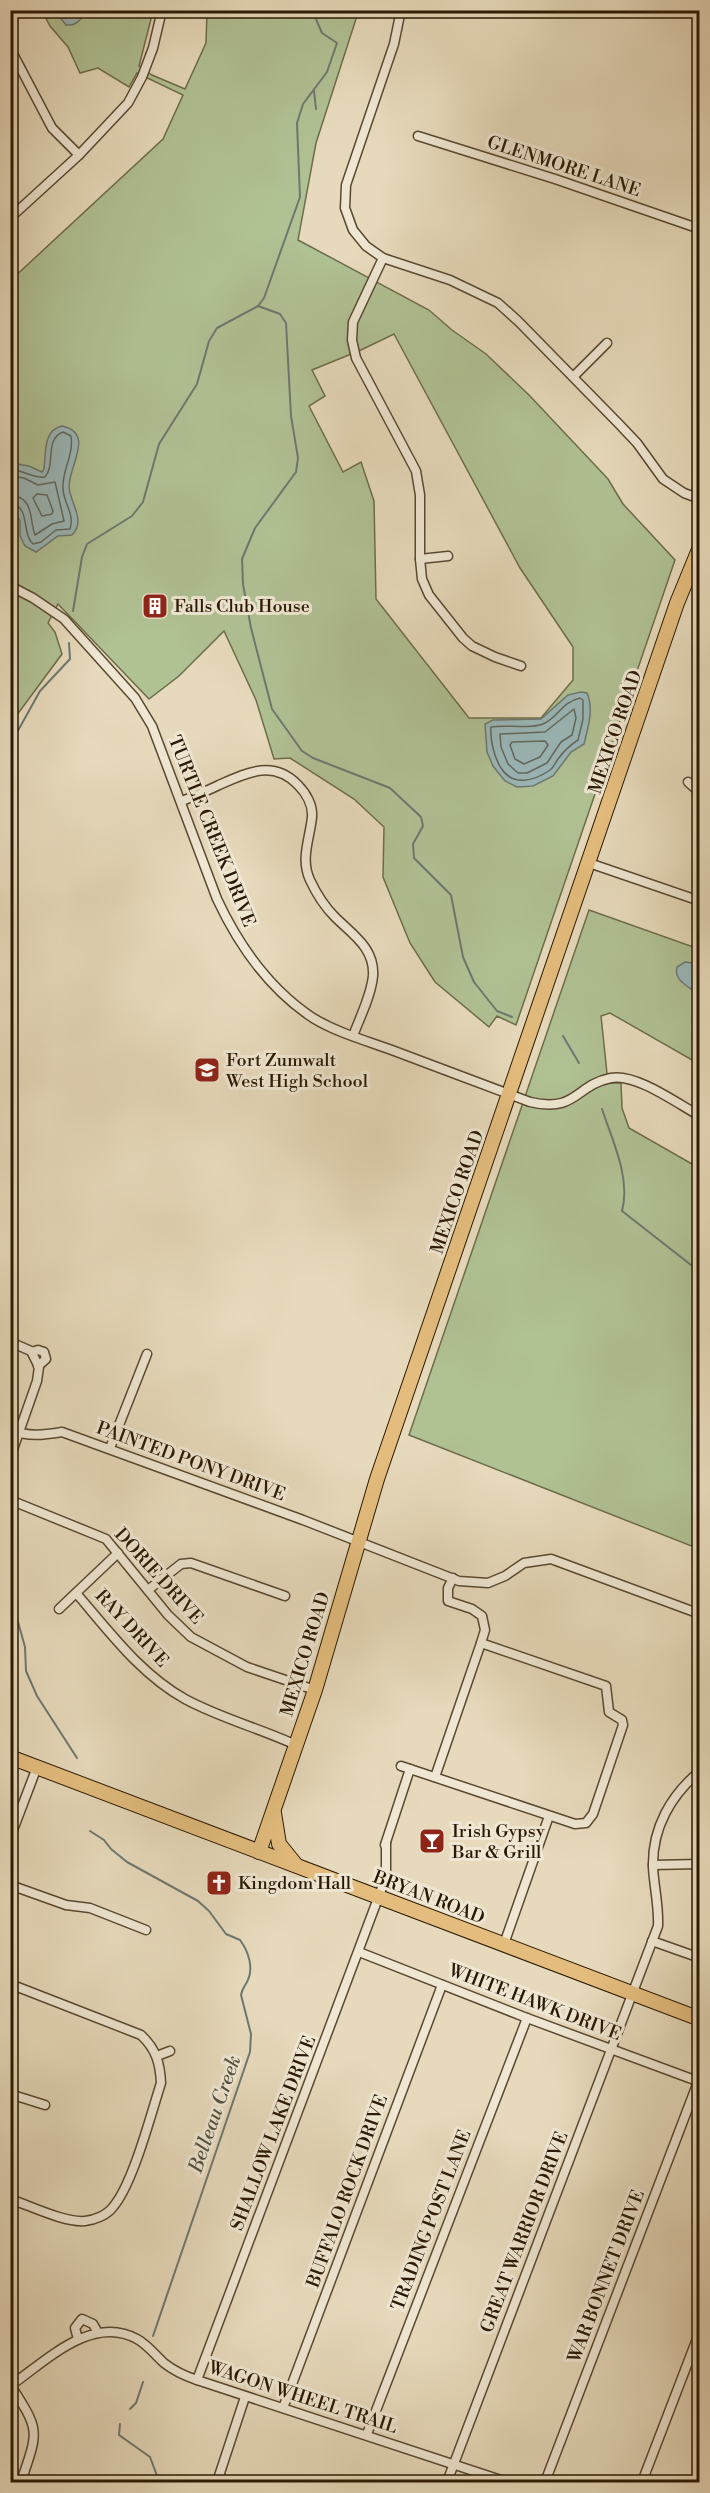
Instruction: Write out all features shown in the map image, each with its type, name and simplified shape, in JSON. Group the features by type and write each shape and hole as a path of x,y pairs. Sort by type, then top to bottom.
{"main road":[{"name":"MEXICO ROAD","path":"259,1852 315,1690 357,1540 677,603 699,547"},
{"name":"BRYAN ROAD","path":"10,1757 699,2019"},
{"path":"274,1808 279,1844 297,1866"}],"street":[{"path":"11,217 79,155 121,112 134,94 153,48 162,10"},
{"path":"401,10 394,45 346,185 345,208 353,230 366,246 383,258 450,280 498,303 574,376 637,443 663,478 680,491 699,499"},
{"path":"10,48 52,128 79,155"},
{"name":"GLENMORE LANE","path":"418,136 555,179 699,229"},
{"path":"383,258 353,322 352,340 356,358 416,471 420,495 422,579 429,595 463,638 481,651 521,666"},
{"path":"574,376 607,343"},
{"path":"420,559 448,556"},
{"name":"TURTLE CREEK DRIVE","path":"10,586 64,619 131,692 152,726 227,920 258,969 305,1012 353,1036 530,1102 553,1106 570,1101 593,1085 611,1078 620,1078 650,1088 699,1116"},
{"path":"182,801 254,770 267,769 283,774 305,793 312,814 305,854 308,877 319,897 334,916 360,939 370,956 372,965 371,985 353,1036"},
{"path":"688,782 699,793"},
{"path":"589,863 699,901"},
{"path":"10,1342 32,1352 38,1366 37,1381 10,1458"},
{"path":"110,1448 147,1354"},
{"name":"PAINTED PONY DRIVE","path":"10,1430 20,1434 41,1435 62,1432 110,1448 453,1578 473,1583 488,1583 524,1563 551,1559 699,1614"},
{"name":"DORIE DRIVE","path":"10,1500 101,1536 118,1553 168,1615 191,1637 247,1666 315,1690"},
{"path":"59,1609 118,1553"},
{"path":"148,1590 181,1564 191,1563 285,1596"},
{"path":"435,1777 485,1630 482,1616 472,1609 448,1601 448,1588 453,1578"},
{"name":"RAY DRIVE","path":"76,1593 116,1640 163,1684 185,1699 296,1744"},
{"path":"401,1766 580,1825 586,1823 591,1817 623,1725 622,1720 609,1712 606,1686 481,1643"},
{"path":"10,1838 37,1767"},
{"name":"SHALLOW LAKE DRIVE","path":"197,2380 359,1952 387,1868 385,1844 410,1769"},
{"name":"GREAT WARRIOR DRIVE","path":"447,2482 658,1926 659,1911 653,1865 657,1831 670,1803 686,1782 699,1771"},
{"path":"504,1944 549,1816"},
{"path":"653,1865 699,1864"},
{"path":"10,1885 66,1905 90,1908 146,1930"},
{"path":"652,1941 699,1958"},
{"name":"WHITE HAWK DRIVE","path":"359,1952 526,2018 699,2082"},
{"path":"10,1984 141,2035 151,2044 157,2056 161,2083 125,2189 113,2208 98,2218 85,2221 72,2220 10,2199"},
{"name":"BUFFALO ROCK DRIVE","path":"283,2408 442,1984"},
{"name":"TRADING POST LANE","path":"367,2434 526,2018"},
{"path":"157,2056 170,2051"},
{"name":"WAR BONNET DRIVE","path":"545,2482 699,2082"},
{"path":"10,2094 45,2105"},
{"path":"98,2218 104,2227"},
{"name":"WAGON WHEEL TRAIL","path":"78,2339 75,2328 82,2319 93,2324 97,2331"},
{"name":"WAGON WHEEL TRAIL","path":"11,2386 78,2339 97,2331 115,2331 136,2338 149,2347 164,2364 178,2373 507,2482"},
{"path":"642,2482 699,2331"},
{"path":"11,2386 29,2414 34,2429 35,2442 21,2482"},
{"path":"218,2482 245,2397"}],"green space":[{"path":"42,11 153,11 139,66 152,75 185,89 206,43 207,11 356,11 356,19 316,143 298,240 429,310 486,354 529,395 608,479 623,504 675,560 516,1025 497,1016 489,1027 435,982 410,943 383,877 384,827 354,799 290,758 274,759 256,700 224,631 179,676 149,699 58,604 48,623 55,632 62,654 11,723 11,280 163,139 183,95 137,73 129,87 98,68 80,73 68,47 50,26","holes":["394,334 520,568 573,647 573,680 541,718 469,718 376,599 374,501 361,462 343,472 309,406 325,396 312,370"]},
{"path":"589,910 699,949 699,1064 610,1013 601,1016 608,1083 621,1083 622,1108 629,1128 699,1168 699,1549 409,1435"}],"water":[{"path":"55,11 87,11 78,21 66,25"},
{"path":"62,426 72,430 79,443 69,486 78,523 72,535 58,536 36,552 25,546 20,536 20,521 11,506 11,463 29,466 42,472 48,437 56,428"},
{"path":"587,693 590,705 590,718 584,744 571,752 553,776 533,786 517,787 505,781 493,766 487,752 485,724 493,720 541,719 568,695"},
{"path":"685,962 699,964 699,995 677,976 677,967"}],"waterway":[{"name":"Belleau Creek","path":"73,611 82,557 87,544 132,516 143,502 159,444 197,384 209,341 217,328 258,306 264,298 300,197 297,123 303,104 327,72 337,43 322,33 312,10"},
{"path":"314,91 316,109"},
{"path":"258,306 280,314 286,323 291,416 298,458 296,472 255,528 242,559 243,584 251,628 272,709 302,751 313,758 390,788 421,817 423,826 413,844 414,858 451,895 463,957 474,982 497,1011 512,1017"},
{"name":"Belleau Creek","path":"10,745 40,691 70,659 69,643"},
{"path":"563,1036 579,1063"},
{"path":"602,1109 622,1172 624,1186 622,1211 700,1272"},
{"name":"Belleau Creek","path":"10,1593 25,1647 26,1671 37,1696 77,1758"},
{"name":"Belleau Creek","path":"90,1831 104,1840 127,1862 198,1901 209,1911 226,1934 240,1940 248,1955 250,1966 249,1977 241,1995 251,2034 250,2052 153,2336"},
{"name":"Belleau Creek","path":"130,2409 136,2403 143,2382"},
{"name":"Belleau Creek","path":"120,2424 119,2435 150,2457 159,2481"}],"place":[{"name":"Falls Club House","path":"155,606"},
{"name":"Fort Zumwalt West High School","path":"207,1070"},
{"name":"Irish Gypsy Bar & Grill","path":"432,1841"},
{"name":"Kingdom Hall","path":"219,1883"}]}
